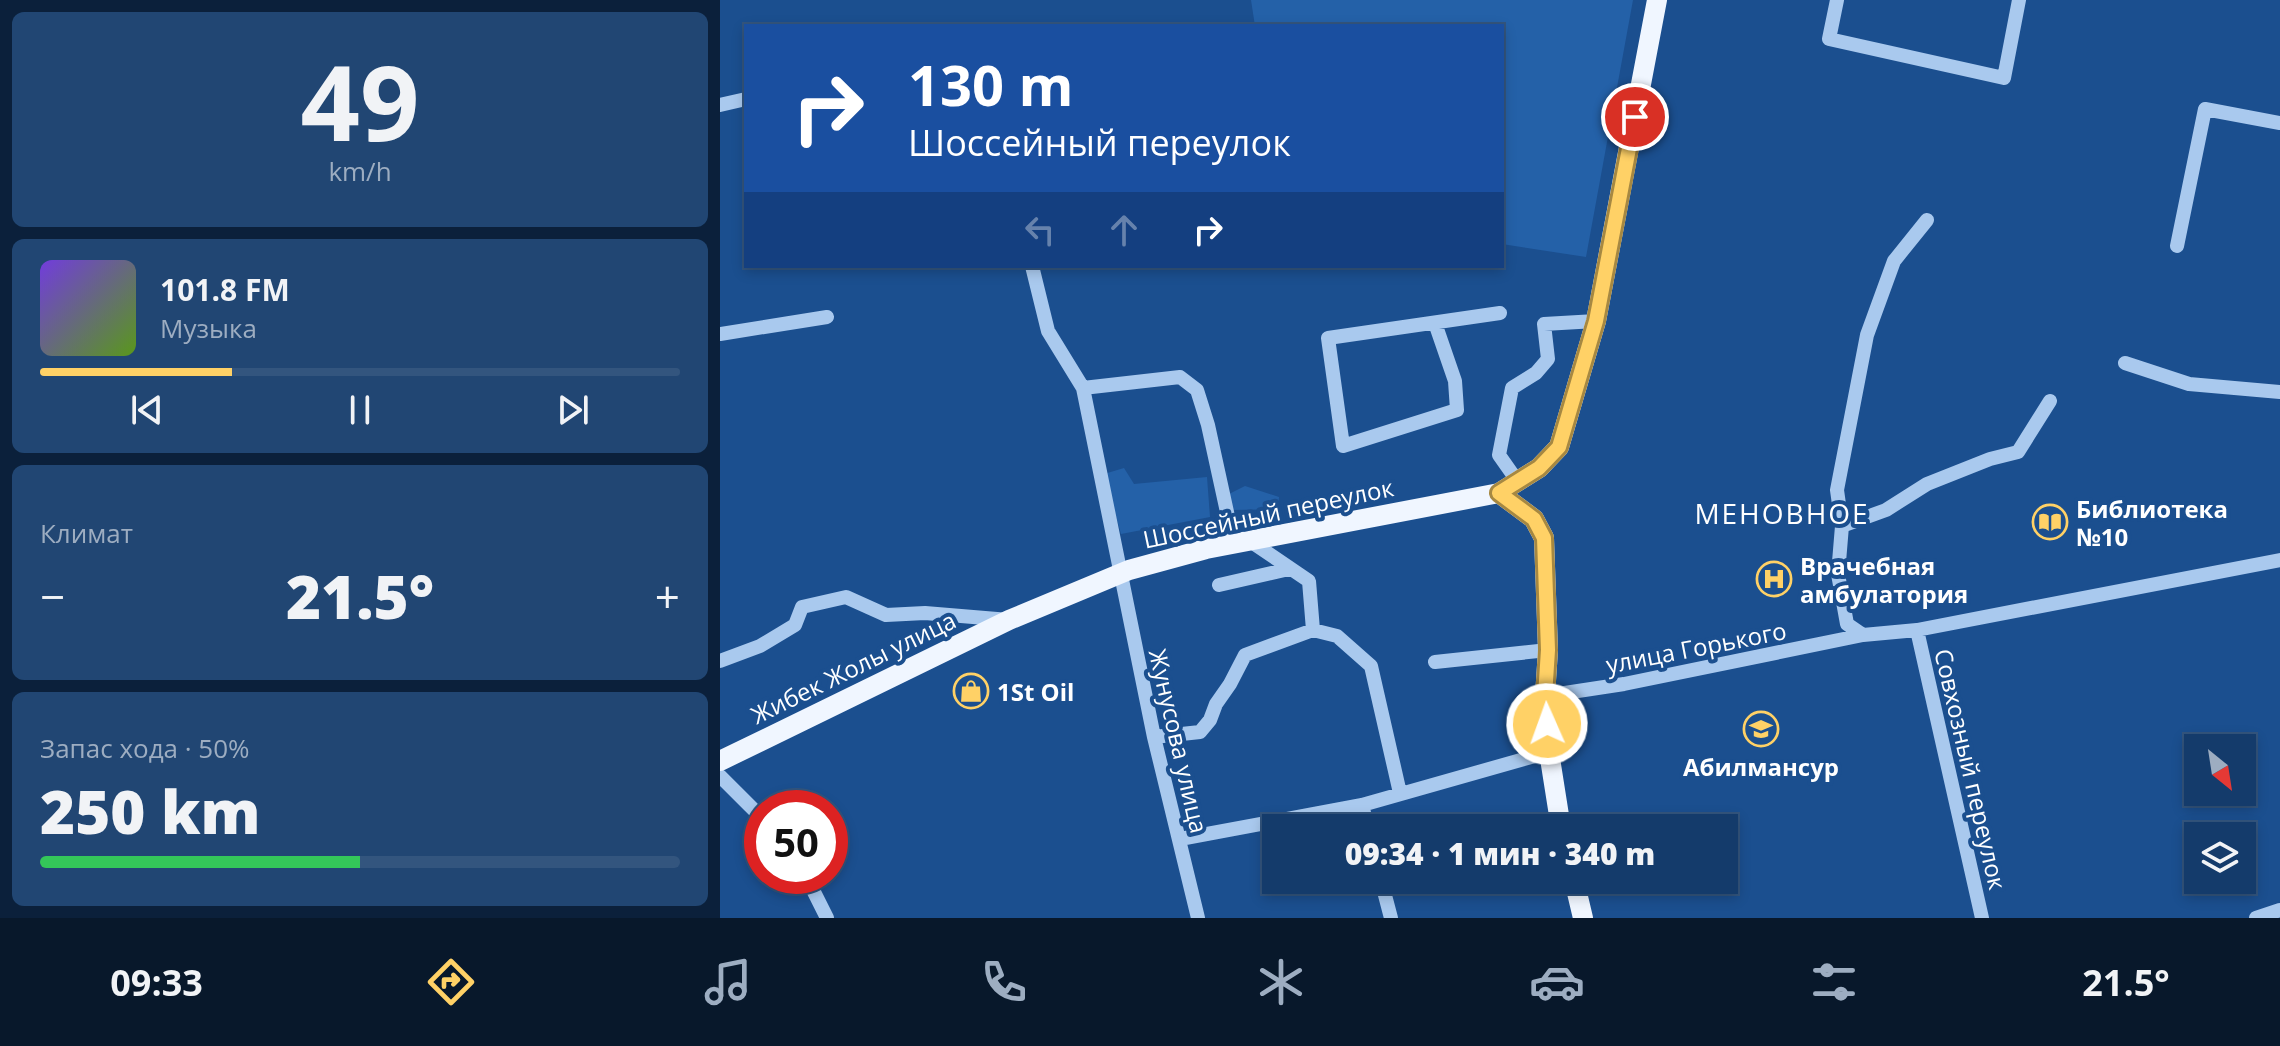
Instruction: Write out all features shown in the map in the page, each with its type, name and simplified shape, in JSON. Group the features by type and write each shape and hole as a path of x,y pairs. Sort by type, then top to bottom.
{"main road":[{"name":"Шоссейный переулок","path":"1009,620 1120,574 1206,549 1499,493 1539,468 1559,447 1596,321 1657,0"},
{"path":"1499,493 1534,519 1544,538 1548,650 1545,696 1549,752 1559,814"},
{"name":"Жибек Жолы улица","path":"720,761 1009,620"},
{"path":"1577,894 1583,918"}],"street":[{"path":"1837,0 1829,39 2004,78 2019,0"},
{"path":"720,105 744,99"},
{"path":"2177,246 2205,109 2280,123"},
{"path":"1863,635 1847,624 1838,574 1842,526 1837,490 1867,335 1894,261 1927,220"},
{"path":"1032,268 1048,331 1083,388 1180,377 1197,390 1242,542 1309,581 1313,630"},
{"path":"1435,323 1455,381 1457,410 1343,446 1328,338 1500,313"},
{"path":"720,334 827,317"},
{"path":"1518,482 1499,455 1512,388 1536,373 1548,359 1544,324 1596,321"},
{"path":"2125,363 2189,384 2280,392"},
{"name":"Жунусова улица","path":"1083,388 1154,737 1198,918"},
{"path":"1842,526 1886,510 1927,484 1990,459 2018,452 2050,401"},
{"name":"улица Горького","path":"1545,696 1624,684 1863,635 1917,630 2280,560"},
{"path":"1219,585 1289,569"},
{"path":"720,661 760,646 795,625 802,607 846,597 886,615 925,613 1009,620"},
{"path":"1154,737 1200,732 1210,720 1245,655 1313,630 1337,636 1371,666 1400,793"},
{"name":"Совхозный переулок","path":"1917,630 1982,918"},
{"path":"1435,662 1548,650"},
{"path":"1180,839 1362,805 1549,752"},
{"path":"720,776 744,800"},
{"path":"1362,805 1364,814"},
{"path":"815,894 827,918"},
{"path":"1385,894 1391,918"},
{"path":"2256,918 2280,910"}],"shaded area":[{"path":"1251,0 1633,0 1586,257 1504,244 1504,24 1255,24"},
{"path":"1124,468 1134,484 1207,477 1210,517 1121,534 1104,474"},
{"path":"1245,486 1279,497 1278,509 1231,510 1229,494"}],"place":[{"name":"Библиотека №10","path":"2050,522"},
{"name":"Врачебная амбулатория","path":"1774,579"},
{"name":"1St Oil","path":"971,691"},
{"name":"Абилмансур","path":"1761,729"}],"district":[{"name":"МЕНОВНОЕ","path":"1782,513"}],"route":[{"path":"1547,724 1544,538 1534,519 1499,493 1539,468 1559,447 1596,321 1635,117"}]}
